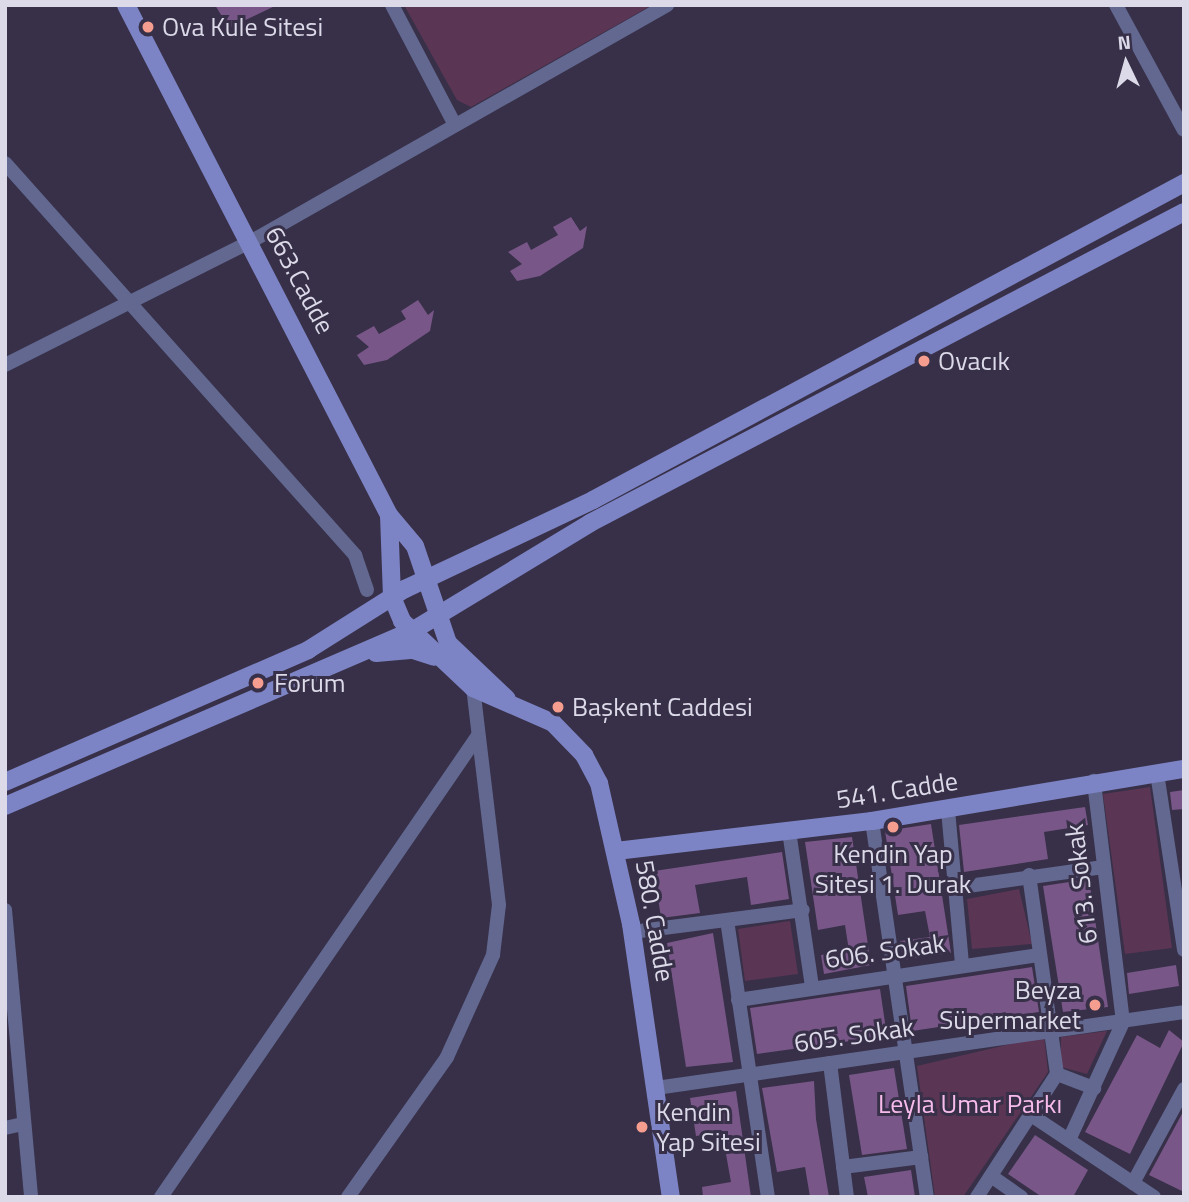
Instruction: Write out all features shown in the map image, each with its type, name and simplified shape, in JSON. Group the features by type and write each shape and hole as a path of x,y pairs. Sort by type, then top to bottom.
{"main road":[{"name":"663.Cadde","path":"126,5 389,514 409,536 456,654 507,699"},
{"path":"5,782 308,650 426,578 593,500 1184,183"},
{"path":"5,806 412,631 645,494 1184,212"},
{"path":"389,514 392,597 412,631 434,657 473,688 507,699"},
{"path":"348,658 406,649 434,657"},
{"name":"580. Cadde","path":"507,699 553,723 584,755 599,783 632,933 671,1197"},
{"name":"541. Cadde","path":"616,851 872,821 948,810 1094,781 1184,769"}],"street":[{"path":"392,5 454,123"},
{"path":"5,365 250,242 454,123 667,5"},
{"path":"1116,5 1184,130"},
{"path":"5,163 355,555 367,590"},
{"path":"348,1197 447,1057 493,955 499,905 473,688"},
{"path":"161,1197 477,737"},
{"path":"1157,773 1176,854 1184,950"},
{"name":"613. Sokak","path":"1094,781 1123,1022"},
{"path":"948,810 962,965"},
{"path":"872,821 927,1197"},
{"path":"789,831 803,910 812,986"},
{"path":"954,888 1029,875 1104,867"},
{"path":"977,1197 1058,1074 1029,875"},
{"path":"5,910 31,1197"},
{"path":"632,933 803,910"},
{"path":"727,920 768,1197"},
{"name":"606. Sokak","path":"738,1000 812,986 1040,955"},
{"name":"605. Sokak","path":"656,1088 1184,1012"},
{"path":"1069,1140 1123,1022"},
{"path":"830,1063 847,1197"},
{"path":"1058,1074 1094,1088"},
{"path":"1133,1183 1184,1089"},
{"path":"1031,1115 1154,1197"},
{"path":"5,1128 23,1124"},
{"path":"843,1167 921,1157"},
{"path":"991,1176 1021,1197"}],"green space":[{"path":"404,5 652,5 471,107 457,100"},
{"path":"1150,787 1172,948 1125,954 1103,794"},
{"path":"1019,889 1032,944 972,949 967,899"},
{"path":"790,921 798,974 745,981 738,929"},
{"path":"1107,1031 1087,1074 1061,1067 1061,1037"},
{"name":"Leyla Umar Parkı","path":"1044,1036 1048,1072 963,1197 935,1197 917,1066"}],"building":[{"path":"215,5 277,5 229,28"},
{"path":"571,217 580,231 587,226 583,248 540,276 517,281 510,271 522,264 508,252 527,242 531,250 558,235 553,227"},
{"path":"418,300 428,315 434,310 430,331 387,360 364,365 357,355 369,347 356,336 374,326 379,334 406,319 401,311"},
{"path":"1184,790 1184,809 1172,810 1170,792"},
{"path":"1085,807 1088,825 1044,832 1048,859 964,872 959,825"},
{"path":"931,824 951,953 903,960 900,941 930,937 925,911 898,915 885,831"},
{"path":"852,837 871,965 824,974 821,955 849,951 845,925 818,930 805,842"},
{"path":"782,852 789,899 751,905 747,877 695,885 700,913 661,918 654,871"},
{"path":"1089,879 1108,1007 1063,1012 1043,886"},
{"path":"713,933 733,1062 686,1067 667,943"},
{"path":"1176,965 1179,986 1129,994 1127,973"},
{"path":"1032,967 1039,1012 912,1031 906,986"},
{"path":"880,989 887,1036 757,1054 750,1008"},
{"path":"1169,1030 1184,1042 1130,1154 1085,1132 1137,1035 1160,1048"},
{"path":"894,1068 907,1149 862,1155 849,1075"},
{"path":"814,1081 816,1119 829,1197 810,1197 805,1167 777,1172 762,1088"},
{"path":"736,1091 751,1197 703,1197 702,1187 731,1182 722,1132 696,1136 690,1098"},
{"path":"1184,1110 1184,1192 1149,1175"},
{"path":"1035,1135 1088,1170 1073,1197 1042,1197 1008,1174"},
{"path":"911,1170 915,1197 868,1197 864,1177"}],"place":[{"name":"Ova Kule Sitesi","path":"148,27"},
{"name":"Ovacık","path":"924,361"},
{"name":"Forum","path":"258,683"},
{"name":"Başkent Caddesi","path":"558,707"},
{"name":"Kendin Yap Sitesi 1. Durak","path":"893,827"},
{"name":"Beyza Süpermarket","path":"1095,1005"},
{"name":"Kendin Yap Sitesi","path":"642,1127"}]}
